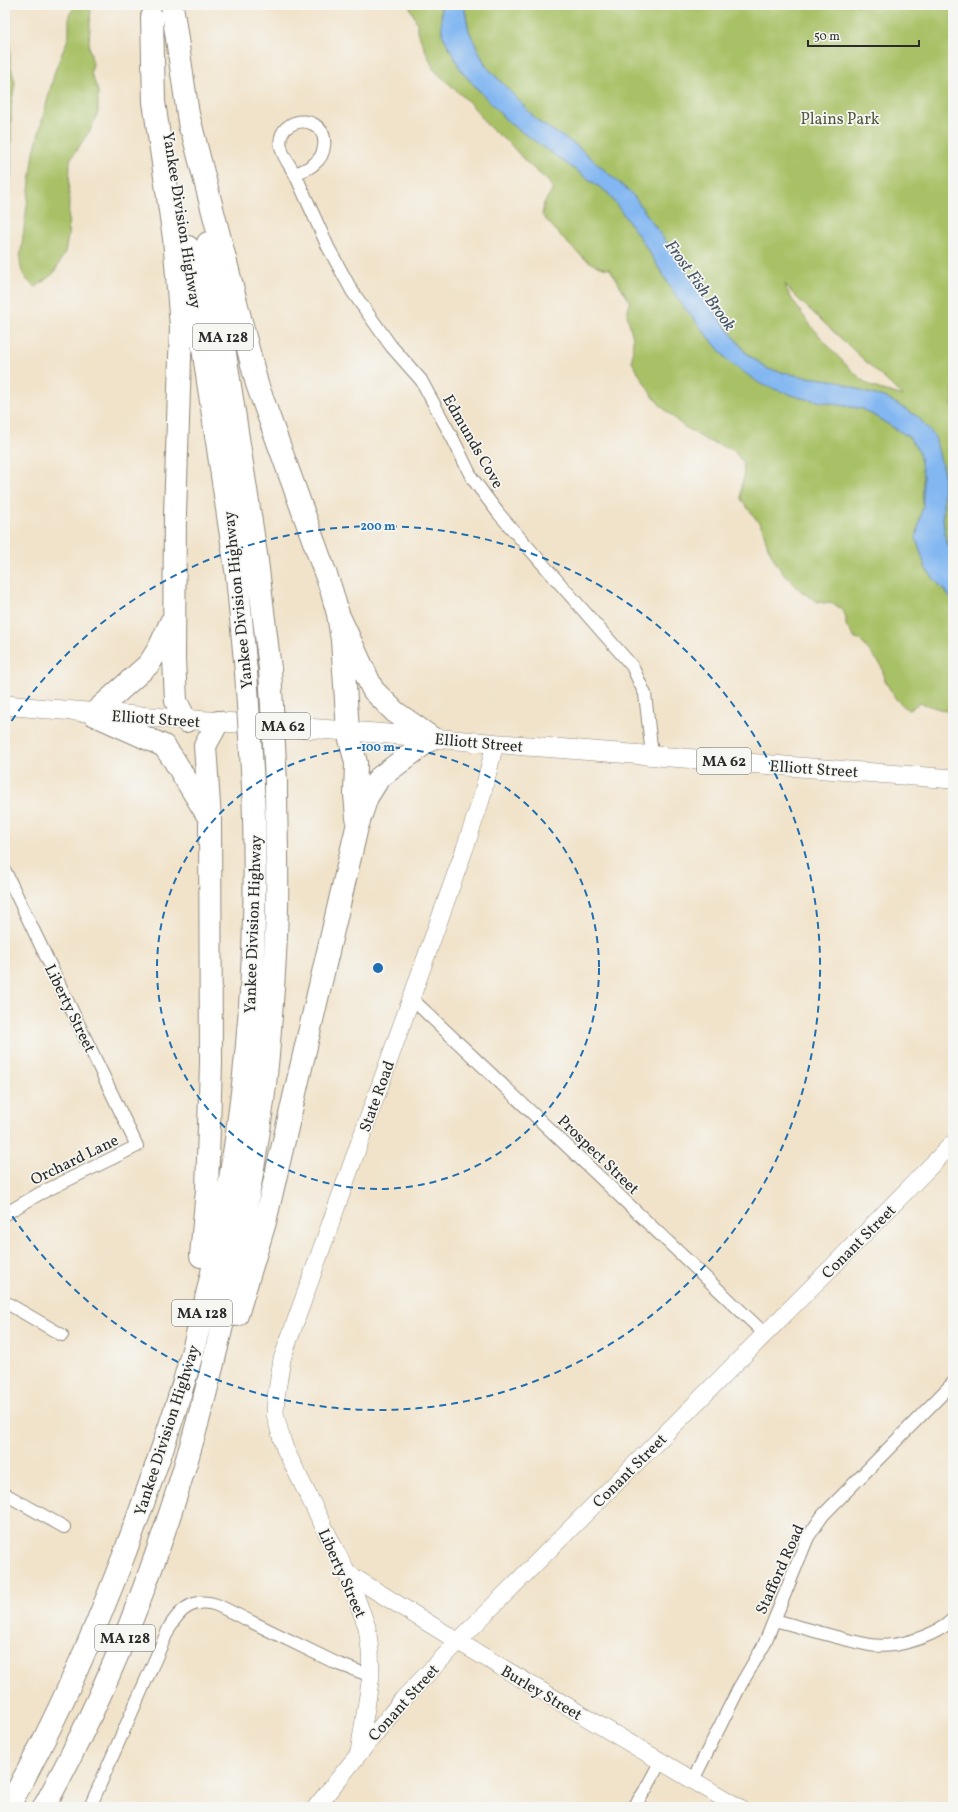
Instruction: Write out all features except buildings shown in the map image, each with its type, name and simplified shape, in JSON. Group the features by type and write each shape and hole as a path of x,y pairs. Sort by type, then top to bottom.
{"highway":[{"name":"Yankee Division Highway","path":"44,1807 90,1719 124,1640 154,1565 187,1462 228,1300 256,1151 268,1058 277,904 276,783 270,670 258,568 172,5"},
{"name":"Yankee Division Highway","path":"8,1807 38,1751 68,1688 111,1588 152,1481 186,1375 203,1310 221,1224 238,1119 248,1036 253,951 255,839 246,672 237,576 151,11"},
{"path":"151,11 154,102 174,238 181,328 173,618 176,701 186,721"},
{"path":"188,114 257,384 331,589 338,614 342,640 348,731 356,763 355,794 357,827"},
{"path":"187,1462 215,1397 230,1339 265,1222 357,827 367,797 379,778 432,738 395,712 373,690 338,614"},
{"path":"173,618 159,648 148,664 93,714 164,746 210,819"},
{"path":"152,1481 196,1293 204,1239 208,1190 212,1063 210,819 205,746 218,722"}],"main road":[{"name":"Elliott Street","path":"5,706 186,721 348,731 495,744 953,779"},
{"name":"State Road","path":"285,1449 275,1414 282,1359 481,800 495,744"},
{"name":"Conant Street","path":"316,1807 403,1699 494,1604 765,1334 953,1143"},
{"name":"Liberty Street","path":"285,1449 347,1573 367,1627 371,1676 359,1752"},
{"name":"Burley Street","path":"347,1573 459,1642 738,1807"}],"street":[{"name":"Edmunds Cove","path":"295,174 328,247 352,291 391,346 421,380 454,440 472,478 499,514 632,666 645,694 652,755"},
{"name":"Liberty Street","path":"5,871 137,1146"},
{"name":"Prospect Street","path":"411,998 765,1334"},
{"name":"Orchard Lane","path":"5,1214 39,1194 137,1146"},
{"path":"5,1302 62,1335"},
{"name":"Stafford Road","path":"693,1780 740,1686 764,1645 808,1537 823,1515 953,1383"},
{"path":"5,1494 64,1527"},
{"path":"90,1807 169,1628 183,1609 194,1604 208,1602 217,1605 336,1663 371,1676"},
{"path":"774,1620 871,1645 906,1643 930,1635 947,1626 953,1619"},
{"path":"634,1807 646,1789 660,1762"}],"green space":[{"path":"5,5 10,5 10,63 15,83 11,107 11,176 5,197"},
{"path":"76,5 91,5 89,47 93,64 91,73 98,91 98,112 91,129 70,160 68,237 65,252 54,273 36,287 26,279 21,268 20,259 34,152 55,71 69,36 69,15"},
{"path":"409,5 441,5 442,34 462,72 509,123 608,193 643,242 679,301 729,362 801,398 863,409 909,437 919,452 923,475 923,505 916,538 926,569 953,601 953,713 920,703 908,710 896,699 886,683 881,665 860,640 855,639 846,625 846,617 842,609 834,604 818,602 802,592 783,573 768,547 762,527 741,499 741,487 744,477 743,462 733,450 706,440 683,426 661,406 651,394 632,362 633,338 627,314 630,302 610,269 592,263 582,256 564,240 542,215 544,203 553,189 548,181 525,161 512,146 487,125 472,105 434,70 417,31 417,23"},
{"name":"Plains Park","path":"464,5 953,5 953,554 946,542 943,517 944,474 935,438 918,417 887,398 864,392 838,381 799,376 768,369 746,353 633,195 576,145 539,122 486,66 469,31","holes":["785,284 794,295 903,396 872,386 859,377 834,353 808,322 789,294"]}],"water":[{"path":"441,5 464,5 469,31 486,66 539,122 576,145 633,195 746,353 768,369 799,376 838,381 864,392 887,398 918,417 935,437 944,474 943,517 946,542 953,554 953,601 926,569 916,538 923,505 923,475 919,452 909,437 863,409 801,398 762,385 729,362 679,301 643,242 608,193 509,123 462,72 442,34"}],"water label":[{"name":"Frost Fish Brook","path":"701,285"}]}
